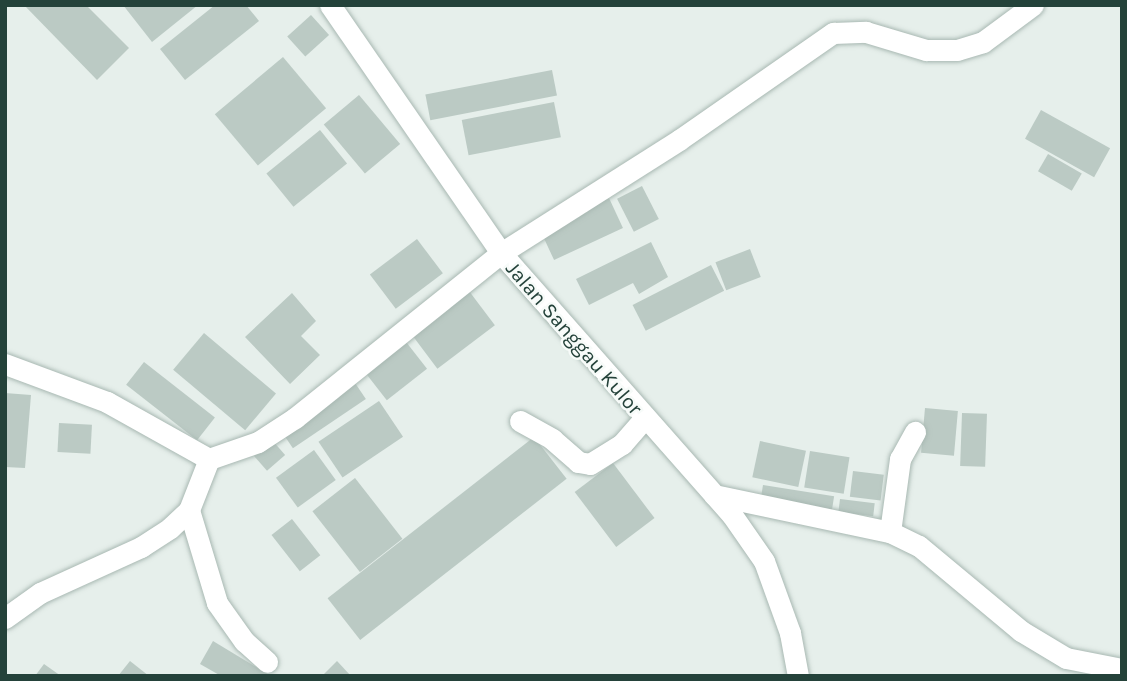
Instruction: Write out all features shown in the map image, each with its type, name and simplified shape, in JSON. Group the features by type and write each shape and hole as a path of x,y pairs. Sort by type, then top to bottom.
{"street":[{"name":"Jalan Sanggau Kulor","path":"330,5 501,253 714,495 764,561 790,634 798,676"},
{"path":"5,364 107,402 209,459 258,442 295,418 501,253 678,140 832,33 866,32 926,50 957,50 983,42 1033,5"},
{"path":"520,421 552,439 578,462 590,464 622,444 645,418"},
{"path":"890,532 900,459 915,432"},
{"path":"5,618 40,593 141,547 189,510 209,459"},
{"path":"714,495 890,532 919,546 1021,631 1066,658 1122,669"},
{"path":"189,510 217,603 244,641 267,662"}],"building":[{"path":"24,5 86,5 129,48 97,80"},
{"path":"123,5 198,5 152,42"},
{"path":"215,5 246,5 259,21 185,80 160,49"},
{"path":"311,15 329,35 305,56 287,36"},
{"path":"283,57 326,108 258,166 215,114"},
{"path":"552,70 557,96 430,120 425,95"},
{"path":"359,95 400,144 365,174 324,125"},
{"path":"554,102 561,137 469,155 462,120"},
{"path":"1041,110 1110,148 1094,177 1025,139"},
{"path":"320,130 347,163 293,207 266,173"},
{"path":"1048,154 1082,174 1072,191 1038,171"},
{"path":"642,186 659,219 634,232 617,199"},
{"path":"609,198 623,228 554,260 540,230"},
{"path":"417,239 443,273 396,309 370,275"},
{"path":"651,242 668,277 639,294 633,283 589,305 576,279"},
{"path":"750,249 761,277 726,290 715,262"},
{"path":"711,265 724,291 646,331 633,305"},
{"path":"466,287 495,325 437,369 408,330"},
{"path":"292,293 316,321 301,336 320,355 290,384 245,337"},
{"path":"204,333 276,393 245,430 173,370"},
{"path":"403,338 427,369 387,400 363,369"},
{"path":"144,362 215,417 197,440 126,385"},
{"path":"353,380 366,399 293,448 280,429"},
{"path":"5,393 31,395 25,468 5,467"},
{"path":"379,401 403,437 343,477 318,442"},
{"path":"925,408 958,411 954,456 921,453"},
{"path":"962,413 987,414 985,467 960,466"},
{"path":"59,423 92,425 90,454 57,452"},
{"path":"534,437 567,479 360,640 328,598"},
{"path":"272,440 285,455 267,471 254,456"},
{"path":"760,441 806,451 798,487 752,477"},
{"path":"314,450 336,480 298,508 276,478"},
{"path":"810,451 850,457 844,494 804,488"},
{"path":"613,463 655,518 616,547 575,492"},
{"path":"853,471 884,475 881,501 850,497"},
{"path":"355,478 402,539 360,572 312,511"},
{"path":"763,485 834,496 832,510 761,499"},
{"path":"840,499 875,503 873,516 838,512"},
{"path":"292,519 320,555 300,571 272,535"},
{"path":"213,641 271,676 221,676 200,664"},
{"path":"130,661 149,676 118,676"},
{"path":"337,661 351,676 322,676"},
{"path":"44,664 61,676 35,676"}]}
